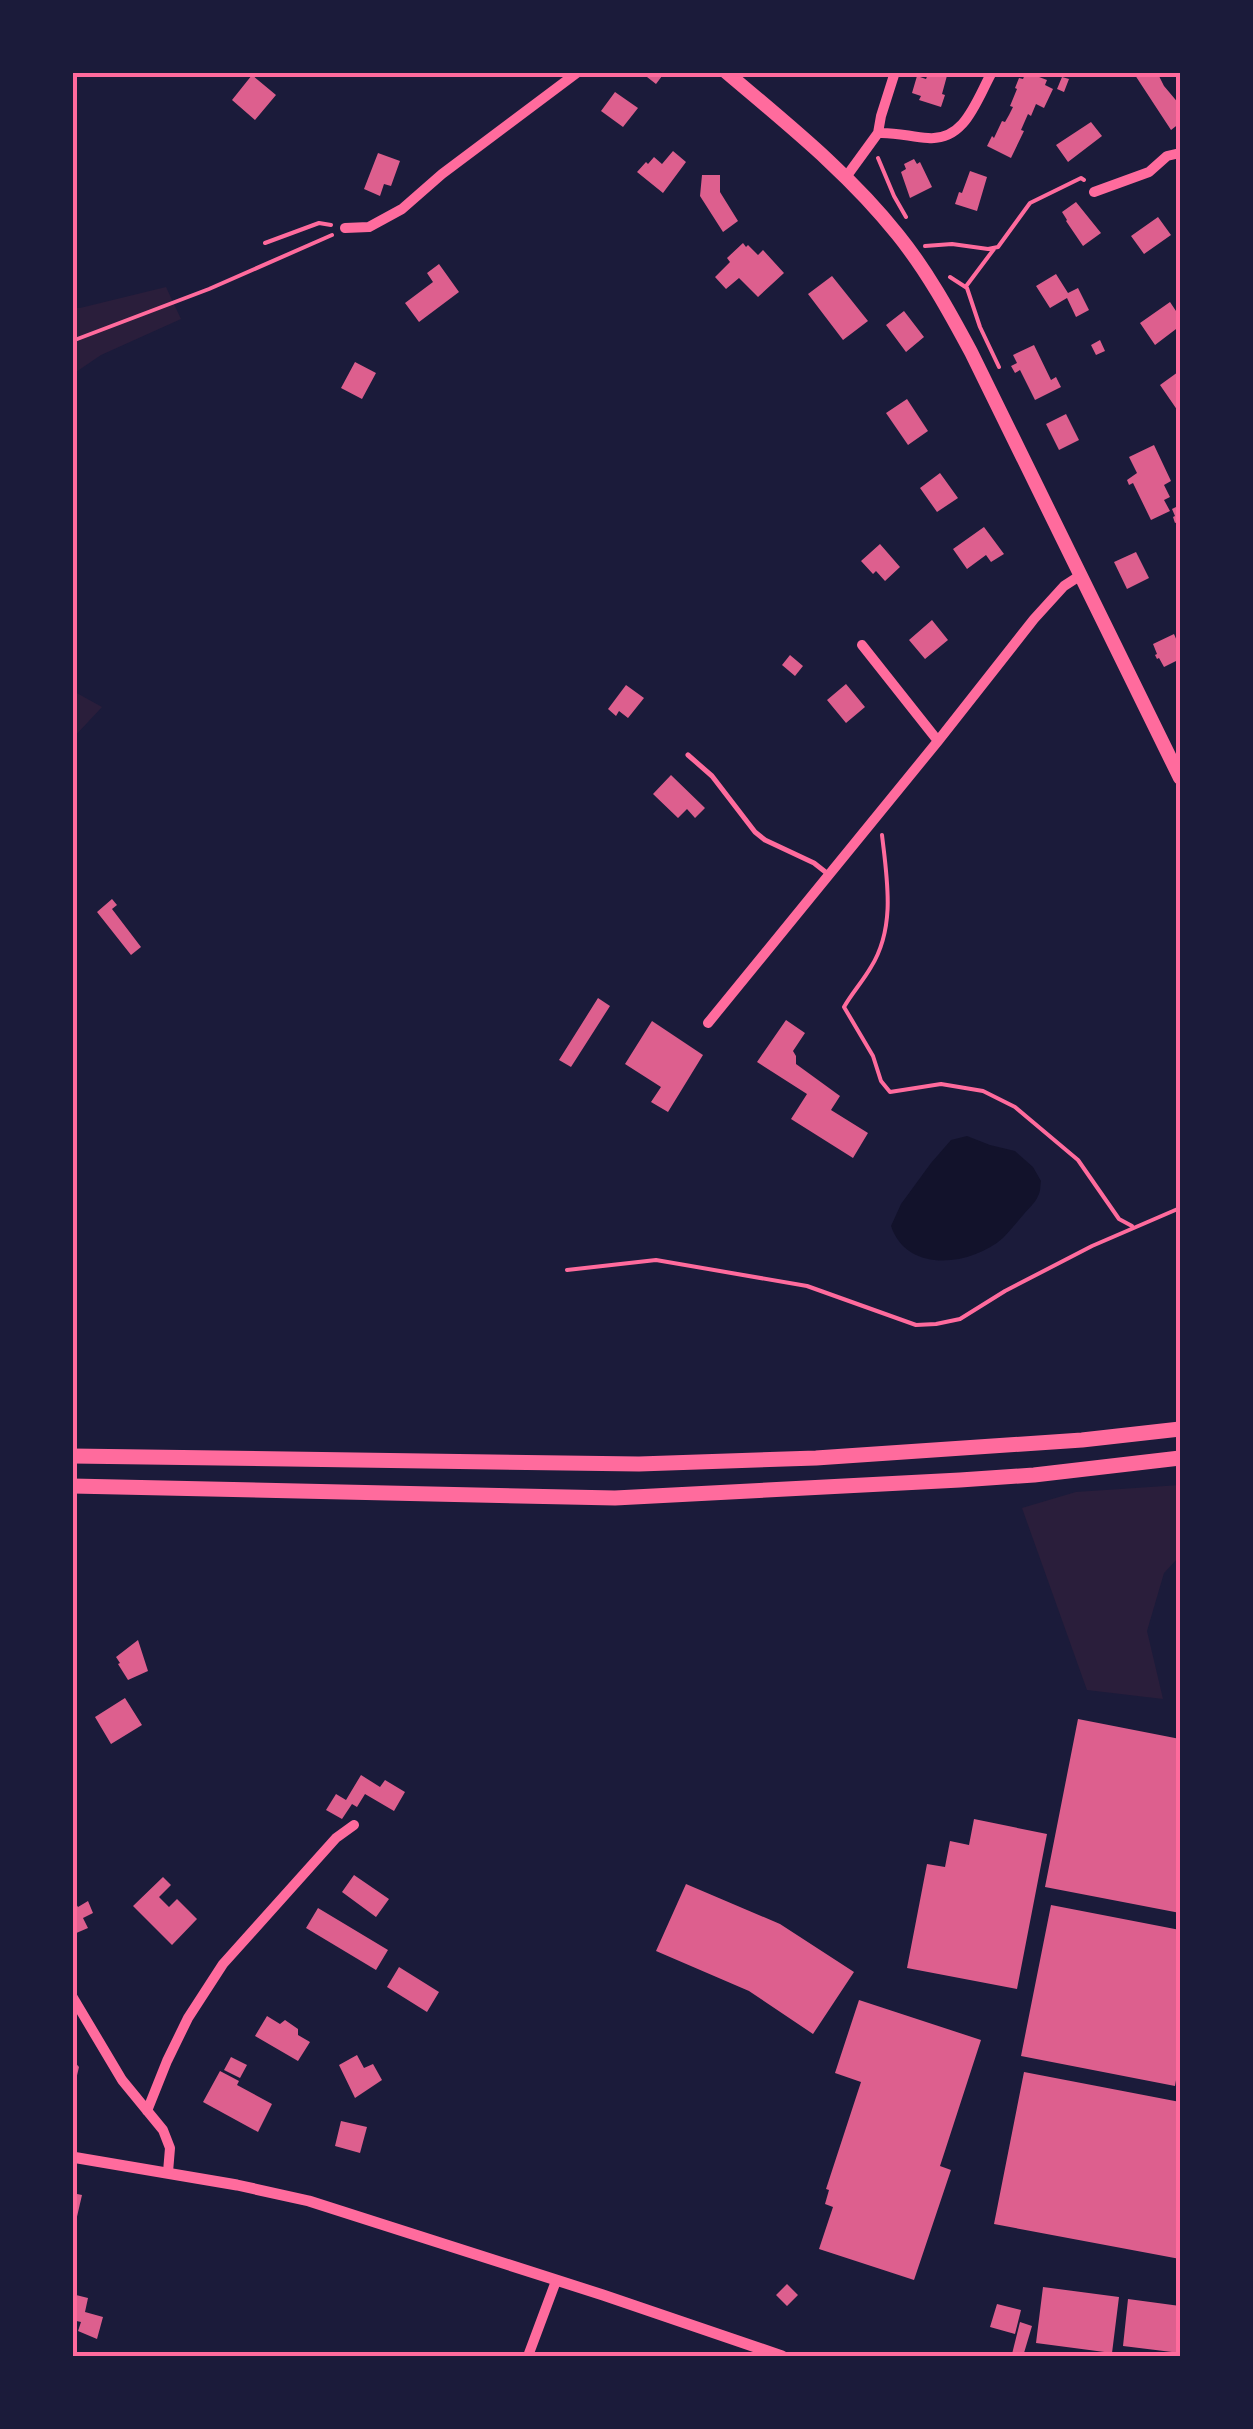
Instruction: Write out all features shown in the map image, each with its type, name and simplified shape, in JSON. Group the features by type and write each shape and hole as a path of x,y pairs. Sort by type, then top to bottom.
{"highway":[{"path":"72,1456 640,1464 832,1457 1082,1440 1180,1429"},
{"path":"72,1486 615,1498 978,1479 1180,1458"}],"main road":[{"path":"726,72 846,177 913,254 959,330 1180,778"}],"street":[{"path":"345,228 369,226 402,209 442,174 578,72"},
{"path":"846,177 878,133 895,72"},
{"path":"878,133 947,137 958,131 992,72"},
{"path":"1094,192 1148,172 1167,156 1180,152"},
{"path":"708,1023 1050,600 1081,576"},
{"path":"862,645 938,741"},
{"path":"147,2110 188,2018 223,1964 336,1838 354,1824"},
{"path":"72,1996 122,2080 163,2130 168,2140 168,2172"},
{"path":"72,2156 310,2201 782,2356"},
{"path":"528,2356 556,2281"}],"lane":[{"path":"688,756 712,776 755,832 828,874"}],"path":[{"path":"967,288 1030,203 1081,178 1094,192"},
{"path":"264,243 319,224 345,228"},
{"path":"72,342 209,289 345,228"},
{"path":"913,254 926,246 952,244 994,249"},
{"path":"880,810 888,902 886,931 873,966 844,1007 873,1056 881,1081 890,1092 940,1084 962,1087 1015,1107 1078,1160 1119,1219 1133,1226"},
{"path":"567,1270 656,1260 807,1286 916,1324 936,1324 960,1318 1048,1268 1133,1226 1180,1208"}],"shaded area":[{"path":"166,287 181,319 101,355 73,374 73,308"},
{"path":"73,691 102,707 73,738"},
{"path":"967,1136 1015,1151 1033,1167 1041,1181 1040,1192 1003,1238 990,1247 958,1259 925,1258 899,1241 891,1226 901,1204 931,1163 951,1140"},
{"path":"1180,1485 1180,1556 1164,1573 1147,1631 1163,1699 1087,1690 1022,1508 1076,1492"}],"building":[{"path":"650,72 665,72 656,84 647,77"},
{"path":"929,72 948,72 941,107 919,100 921,96 912,93 917,76 926,79"},
{"path":"1026,72 1047,80 1045,85 1053,89 1044,108 1036,104 1031,116 1028,114 1011,158 987,146 1009,115 1015,88"},
{"path":"1133,72 1157,72 1180,105 1180,123 1171,130"},
{"path":"252,75 276,95 255,120 232,100"},
{"path":"1062,77 1069,79 1064,92 1057,89"},
{"path":"615,92 638,108 623,127 601,111"},
{"path":"1091,122 1102,136 1068,162 1056,145"},
{"path":"673,151 686,162 663,193 637,172 654,157 662,164"},
{"path":"378,153 400,161 391,186 384,184 380,196 364,189"},
{"path":"914,159 917,164 920,162 932,187 910,198 901,172 906,169 904,164"},
{"path":"970,171 987,177 977,211 955,204"},
{"path":"702,175 720,175 720,192 738,221 723,232 700,196"},
{"path":"1076,202 1101,233 1083,246 1062,212"},
{"path":"1158,217 1171,235 1144,254 1131,236"},
{"path":"743,243 758,255 763,250 784,273 758,297 739,278 726,289 715,277"},
{"path":"439,264 459,292 419,322 405,303 433,282 427,273"},
{"path":"1056,274 1068,293 1078,288 1089,310 1076,317 1067,298 1050,308 1036,286"},
{"path":"832,276 868,321 843,340 808,294"},
{"path":"1170,302 1180,317 1180,326 1155,345 1140,323"},
{"path":"904,311 924,337 906,352 886,325"},
{"path":"1100,340 1105,351 1096,355 1091,345"},
{"path":"1034,345 1051,380 1056,377 1061,387 1035,400 1020,370 1015,373 1011,366 1017,363 1013,355"},
{"path":"355,362 376,373 362,399 341,388"},
{"path":"1178,372 1180,375 1180,414 1160,385"},
{"path":"907,399 928,431 908,445 886,413"},
{"path":"1066,414 1079,440 1059,450 1046,424"},
{"path":"1154,445 1171,481 1164,485 1170,497 1164,500 1170,511 1151,520 1133,483 1129,485 1127,480 1137,473 1129,457"},
{"path":"940,473 958,498 937,512 920,488"},
{"path":"1180,505 1180,521 1175,523 1172,509"},
{"path":"984,527 1004,554 991,562 986,555 967,569 953,549"},
{"path":"880,544 900,567 885,581 861,561"},
{"path":"1136,552 1149,578 1127,589 1114,562"},
{"path":"932,620 948,640 925,659 909,640"},
{"path":"1174,634 1180,659 1164,667 1153,644"},
{"path":"790,655 803,666 795,676 782,665"},
{"path":"846,684 865,707 846,723 827,700"},
{"path":"626,685 644,698 628,718 619,711 616,716 608,709"},
{"path":"671,775 705,808 695,818 687,809 678,818 653,794"},
{"path":"112,899 117,905 112,909 141,947 131,955 97,912"},
{"path":"598,998 610,1006 571,1067 559,1060"},
{"path":"786,1020 805,1033 793,1051 796,1064 840,1096 831,1110 868,1133 853,1158 791,1119 807,1094 757,1062"},
{"path":"652,1021 703,1055 668,1112 651,1102 661,1087 625,1064"},
{"path":"138,1640 148,1671 128,1680 116,1657"},
{"path":"125,1698 142,1725 111,1744 95,1717"},
{"path":"1078,1719 1180,1739 1180,1913 1045,1887"},
{"path":"361,1775 380,1787 385,1780 405,1792 394,1811 365,1794 342,1819 326,1810 336,1794 346,1800"},
{"path":"974,1819 1047,1834 1017,1989 907,1968 927,1864 945,1867 950,1841 969,1845"},
{"path":"354,1875 389,1899 376,1917 342,1892"},
{"path":"163,1877 171,1885 159,1897 169,1907 177,1899 197,1919 172,1945 133,1906"},
{"path":"686,1884 780,1924 854,1972 813,2034 749,1991 656,1951"},
{"path":"88,1901 93,1913 83,1918 88,1928 74,1934 72,1905 78,1907"},
{"path":"1051,1905 1180,1930 1180,2057 1175,2086 1021,2056"},
{"path":"318,1908 388,1950 376,1970 306,1928"},
{"path":"399,1967 439,1992 427,2012 387,1987"},
{"path":"859,2000 981,2040 940,2166 951,2170 914,2280 819,2249 833,2207 825,2204 829,2190 826,2189 861,2082 835,2073"},
{"path":"267,2016 280,2024 285,2020 310,2042 298,2061 255,2036"},
{"path":"357,2055 364,2068 373,2064 382,2080 355,2098 339,2065"},
{"path":"231,2057 247,2065 240,2078 224,2070"},
{"path":"72,2059 79,2067 74,2088 72,2087"},
{"path":"220,2071 272,2104 258,2132 203,2102"},
{"path":"1024,2072 1180,2102 1180,2259 994,2224"},
{"path":"341,2121 367,2127 360,2153 335,2146"},
{"path":"72,2193 82,2195 76,2221 72,2221"},
{"path":"787,2284 798,2295 787,2306 776,2295"},
{"path":"1043,2287 1119,2297 1112,2353 1036,2343"},
{"path":"72,2294 88,2298 85,2312 103,2317 97,2339 78,2331 81,2322 72,2320"},
{"path":"1128,2299 1180,2306 1180,2353 1123,2346"},
{"path":"997,2304 1021,2310 1015,2334 990,2327"},
{"path":"1020,2322 1032,2326 1024,2353 1030,2356 1012,2354"}]}
